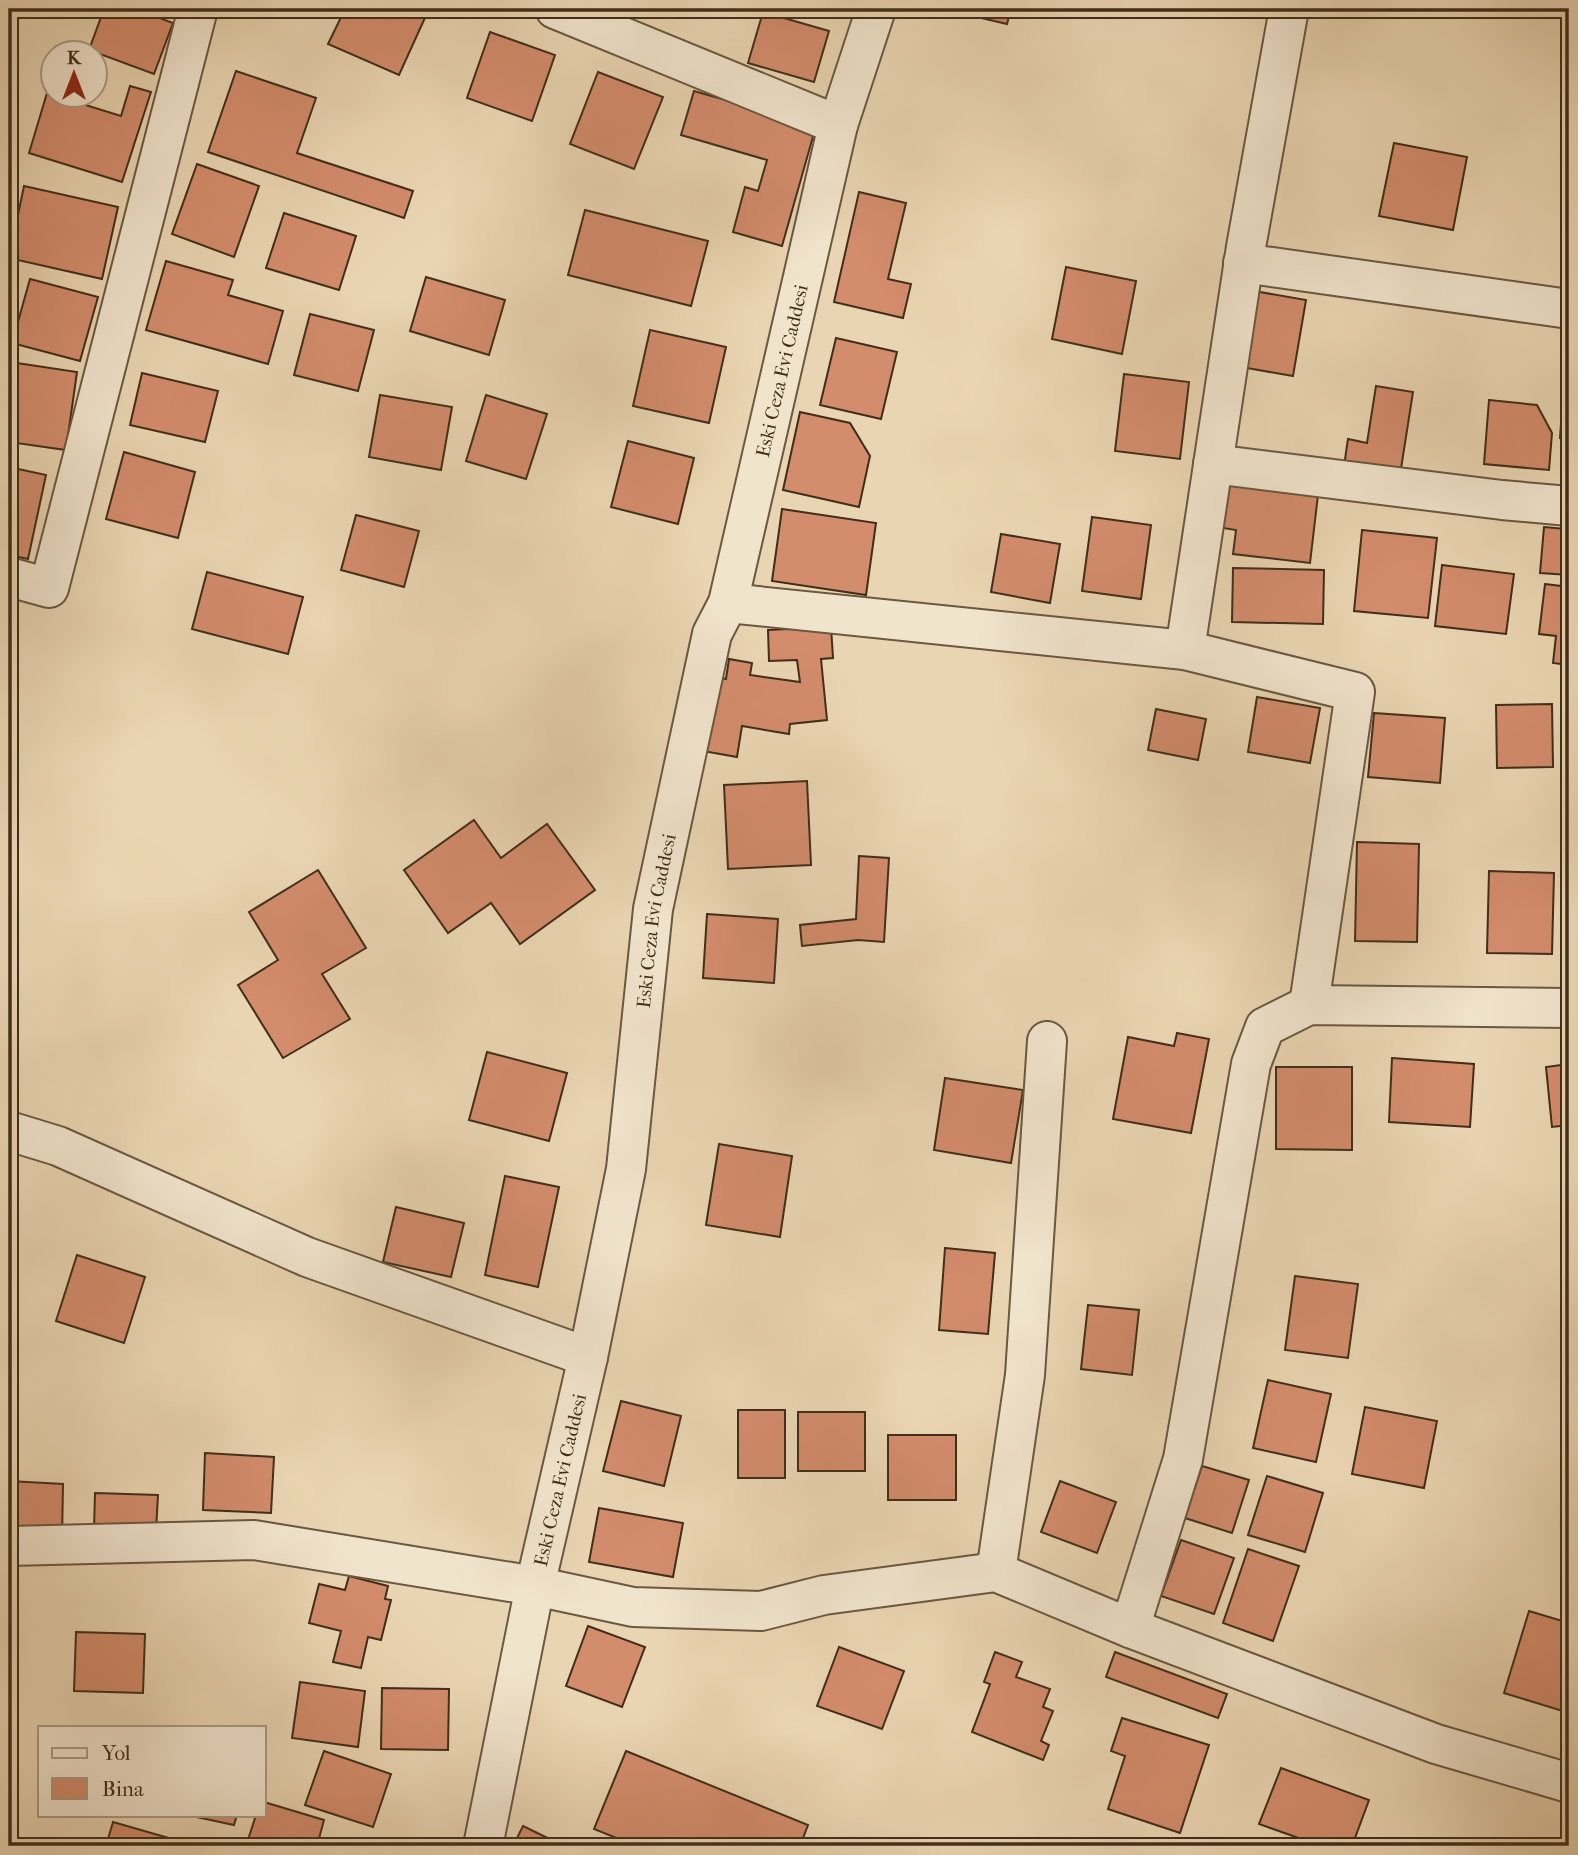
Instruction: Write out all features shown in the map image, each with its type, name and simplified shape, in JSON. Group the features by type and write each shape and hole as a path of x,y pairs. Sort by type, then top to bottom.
{"street":[{"path":"9,577 49,588 198,9"},
{"path":"555,9 838,125"},
{"name":"Eski Ceza Evi Caddesi","path":"483,1846 535,1586 626,1169 653,909 712,634 728,603 838,125 876,9"},
{"path":"1185,650 1243,263 1289,9"},
{"path":"1243,263 1569,309"},
{"path":"1213,464 1489,499 1569,506"},
{"path":"728,603 1185,650 1355,692 1309,1005"},
{"path":"1130,1628 1183,1459 1251,1064 1265,1027 1309,1005 1569,1008"},
{"path":"996,1572 1025,1375 1047,1041"},
{"path":"9,1131 58,1146 307,1256 587,1357"},
{"path":"9,1546 254,1540 535,1586 633,1607 761,1611 824,1595 996,1572 1130,1628 1436,1744 1569,1783"}],"building":[{"path":"104,9 136,9 173,23 154,74 108,57 108,38 93,38"},
{"path":"345,9 429,9 399,75 328,44"},
{"path":"943,9 1011,9 1007,24"},
{"path":"763,12 829,31 814,82 748,63"},
{"path":"490,32 555,55 532,121 467,98"},
{"path":"236,71 316,98 297,153 413,191 404,218 208,152"},
{"path":"598,72 663,97 634,169 570,144"},
{"path":"130,86 151,92 122,182 29,153 42,108 95,108 121,116"},
{"path":"694,91 816,126 782,246 733,232 745,187 758,191 767,160 681,135"},
{"path":"1394,143 1467,157 1453,230 1379,216"},
{"path":"197,164 259,186 234,257 172,234"},
{"path":"24,186 118,207 102,279 9,258"},
{"path":"859,192 906,203 888,279 911,284 903,318 834,302"},
{"path":"585,210 708,241 691,306 568,275"},
{"path":"284,213 356,236 339,290 266,268"},
{"path":"166,261 233,280 228,295 283,311 268,364 146,330"},
{"path":"9,265 17,266 9,311"},
{"path":"1066,267 1136,281 1122,354 1052,339"},
{"path":"426,277 505,300 489,355 410,331"},
{"path":"30,279 98,297 80,361 12,343"},
{"path":"1254,291 1306,300 1293,376 1241,367"},
{"path":"310,314 374,330 358,391 294,375"},
{"path":"650,330 726,347 709,423 633,406"},
{"path":"836,338 897,352 881,419 820,405"},
{"path":"17,363 77,372 66,450 9,442 9,394 12,395"},
{"path":"142,373 218,391 205,442 130,425"},
{"path":"1124,374 1189,382 1180,459 1115,451"},
{"path":"1376,386 1413,392 1400,475 1344,466 1348,439 1367,443"},
{"path":"380,395 452,407 441,470 369,457"},
{"path":"486,395 547,414 526,479 466,461"},
{"path":"1489,400 1537,405 1552,433 1549,470 1484,464"},
{"path":"1562,409 1569,409 1569,438 1560,438"},
{"path":"800,412 850,423 870,456 859,507 783,490"},
{"path":"628,441 694,458 678,524 611,507"},
{"path":"1569,441 1569,482 1565,482"},
{"path":"124,452 195,472 178,538 106,519"},
{"path":"9,467 46,475 28,559 9,555"},
{"path":"1228,485 1318,495 1310,563 1233,554 1236,530 1223,528"},
{"path":"782,509 876,523 866,595 772,581"},
{"path":"356,515 419,531 404,587 341,570"},
{"path":"1567,516 1569,575 1540,573 1544,527 1566,529"},
{"path":"1092,517 1151,525 1141,599 1082,591"},
{"path":"1362,530 1437,538 1428,618 1354,611"},
{"path":"1001,534 1060,544 1050,603 991,592"},
{"path":"1442,565 1514,574 1506,634 1435,626"},
{"path":"1233,568 1324,570 1323,624 1232,622"},
{"path":"207,572 303,597 288,654 192,629"},
{"path":"1545,584 1569,587 1569,665 1553,663 1556,636 1539,634"},
{"path":"831,627 833,658 821,659 827,720 790,724 789,734 742,726 737,757 703,751 716,677 726,679 729,659 752,663 750,675 800,682 797,660 769,661 768,630"},
{"path":"1257,697 1320,708 1310,763 1248,752"},
{"path":"1552,704 1553,767 1497,768 1496,705"},
{"path":"1156,709 1206,719 1198,760 1148,750"},
{"path":"1374,713 1445,718 1440,783 1368,777"},
{"path":"807,781 811,865 728,869 724,785"},
{"path":"474,820 501,858 547,824 595,890 520,944 491,903 448,933 404,870"},
{"path":"1357,842 1419,844 1417,942 1355,941"},
{"path":"859,856 889,858 884,942 858,940 802,946 800,925 856,919"},
{"path":"318,870 366,948 322,974 350,1019 283,1058 238,985 278,960 249,912"},
{"path":"1489,871 1554,873 1552,954 1487,953"},
{"path":"707,914 778,919 774,983 703,978"},
{"path":"1177,1033 1209,1039 1191,1133 1113,1119 1128,1037 1174,1046"},
{"path":"487,1052 567,1073 549,1141 469,1120"},
{"path":"1392,1058 1474,1064 1470,1127 1389,1122"},
{"path":"1569,1064 1569,1125 1552,1127 1546,1067"},
{"path":"1276,1067 1352,1067 1352,1150 1276,1149"},
{"path":"945,1078 1023,1090 1011,1163 934,1150"},
{"path":"719,1144 792,1156 780,1237 706,1225"},
{"path":"505,1176 559,1187 538,1287 485,1275"},
{"path":"396,1207 464,1223 451,1277 383,1262"},
{"path":"945,1248 995,1253 988,1334 939,1330"},
{"path":"77,1255 145,1277 124,1343 56,1321"},
{"path":"1295,1276 1358,1284 1348,1358 1285,1350"},
{"path":"1088,1305 1139,1310 1132,1375 1081,1369"},
{"path":"1268,1380 1331,1394 1316,1462 1253,1448"},
{"path":"621,1401 681,1416 664,1486 603,1471"},
{"path":"1365,1407 1437,1421 1424,1488 1352,1474"},
{"path":"738,1410 785,1410 785,1478 738,1478"},
{"path":"798,1412 865,1412 865,1471 798,1471"},
{"path":"888,1435 956,1435 956,1500 888,1500"},
{"path":"205,1453 274,1457 271,1513 203,1510"},
{"path":"1202,1466 1249,1480 1232,1533 1185,1518"},
{"path":"1267,1476 1323,1493 1305,1552 1248,1535"},
{"path":"9,1481 63,1484 62,1540 9,1538"},
{"path":"1060,1481 1116,1502 1097,1553 1041,1532"},
{"path":"95,1493 158,1495 156,1531 94,1529"},
{"path":"599,1508 683,1523 673,1577 589,1562"},
{"path":"1181,1540 1234,1558 1214,1614 1161,1596"},
{"path":"1248,1549 1299,1566 1273,1641 1223,1623"},
{"path":"349,1576 388,1586 385,1599 391,1600 381,1640 368,1637 361,1668 333,1662 341,1631 309,1623 319,1584 345,1590"},
{"path":"1529,1611 1569,1623 1569,1713 1504,1693"},
{"path":"588,1626 645,1647 622,1707 566,1686"},
{"path":"76,1632 145,1634 143,1693 74,1691"},
{"path":"839,1647 904,1671 882,1729 817,1706"},
{"path":"995,1652 1022,1662 1016,1677 1050,1689 1043,1707 1053,1711 1041,1741 1049,1745 1043,1760 972,1732 990,1684 984,1682"},
{"path":"1115,1652 1227,1694 1218,1718 1106,1677"},
{"path":"300,1682 365,1691 358,1747 292,1738"},
{"path":"382,1688 449,1689 448,1750 381,1749"},
{"path":"1122,1718 1209,1745 1180,1833 1108,1809 1125,1756 1111,1751"},
{"path":"324,1751 391,1774 373,1827 305,1805"},
{"path":"626,1751 808,1825 800,1846 636,1846 594,1829"},
{"path":"1281,1768 1369,1800 1352,1846 1321,1846 1259,1824"},
{"path":"266,1803 324,1820 317,1846 246,1846 256,1816 266,1816"},
{"path":"192,1816 237,1816 234,1825"},
{"path":"113,1822 186,1843 185,1846 106,1846"},
{"path":"523,1826 564,1846 513,1846"},
{"path":"855,1838 870,1846 850,1846"}]}
